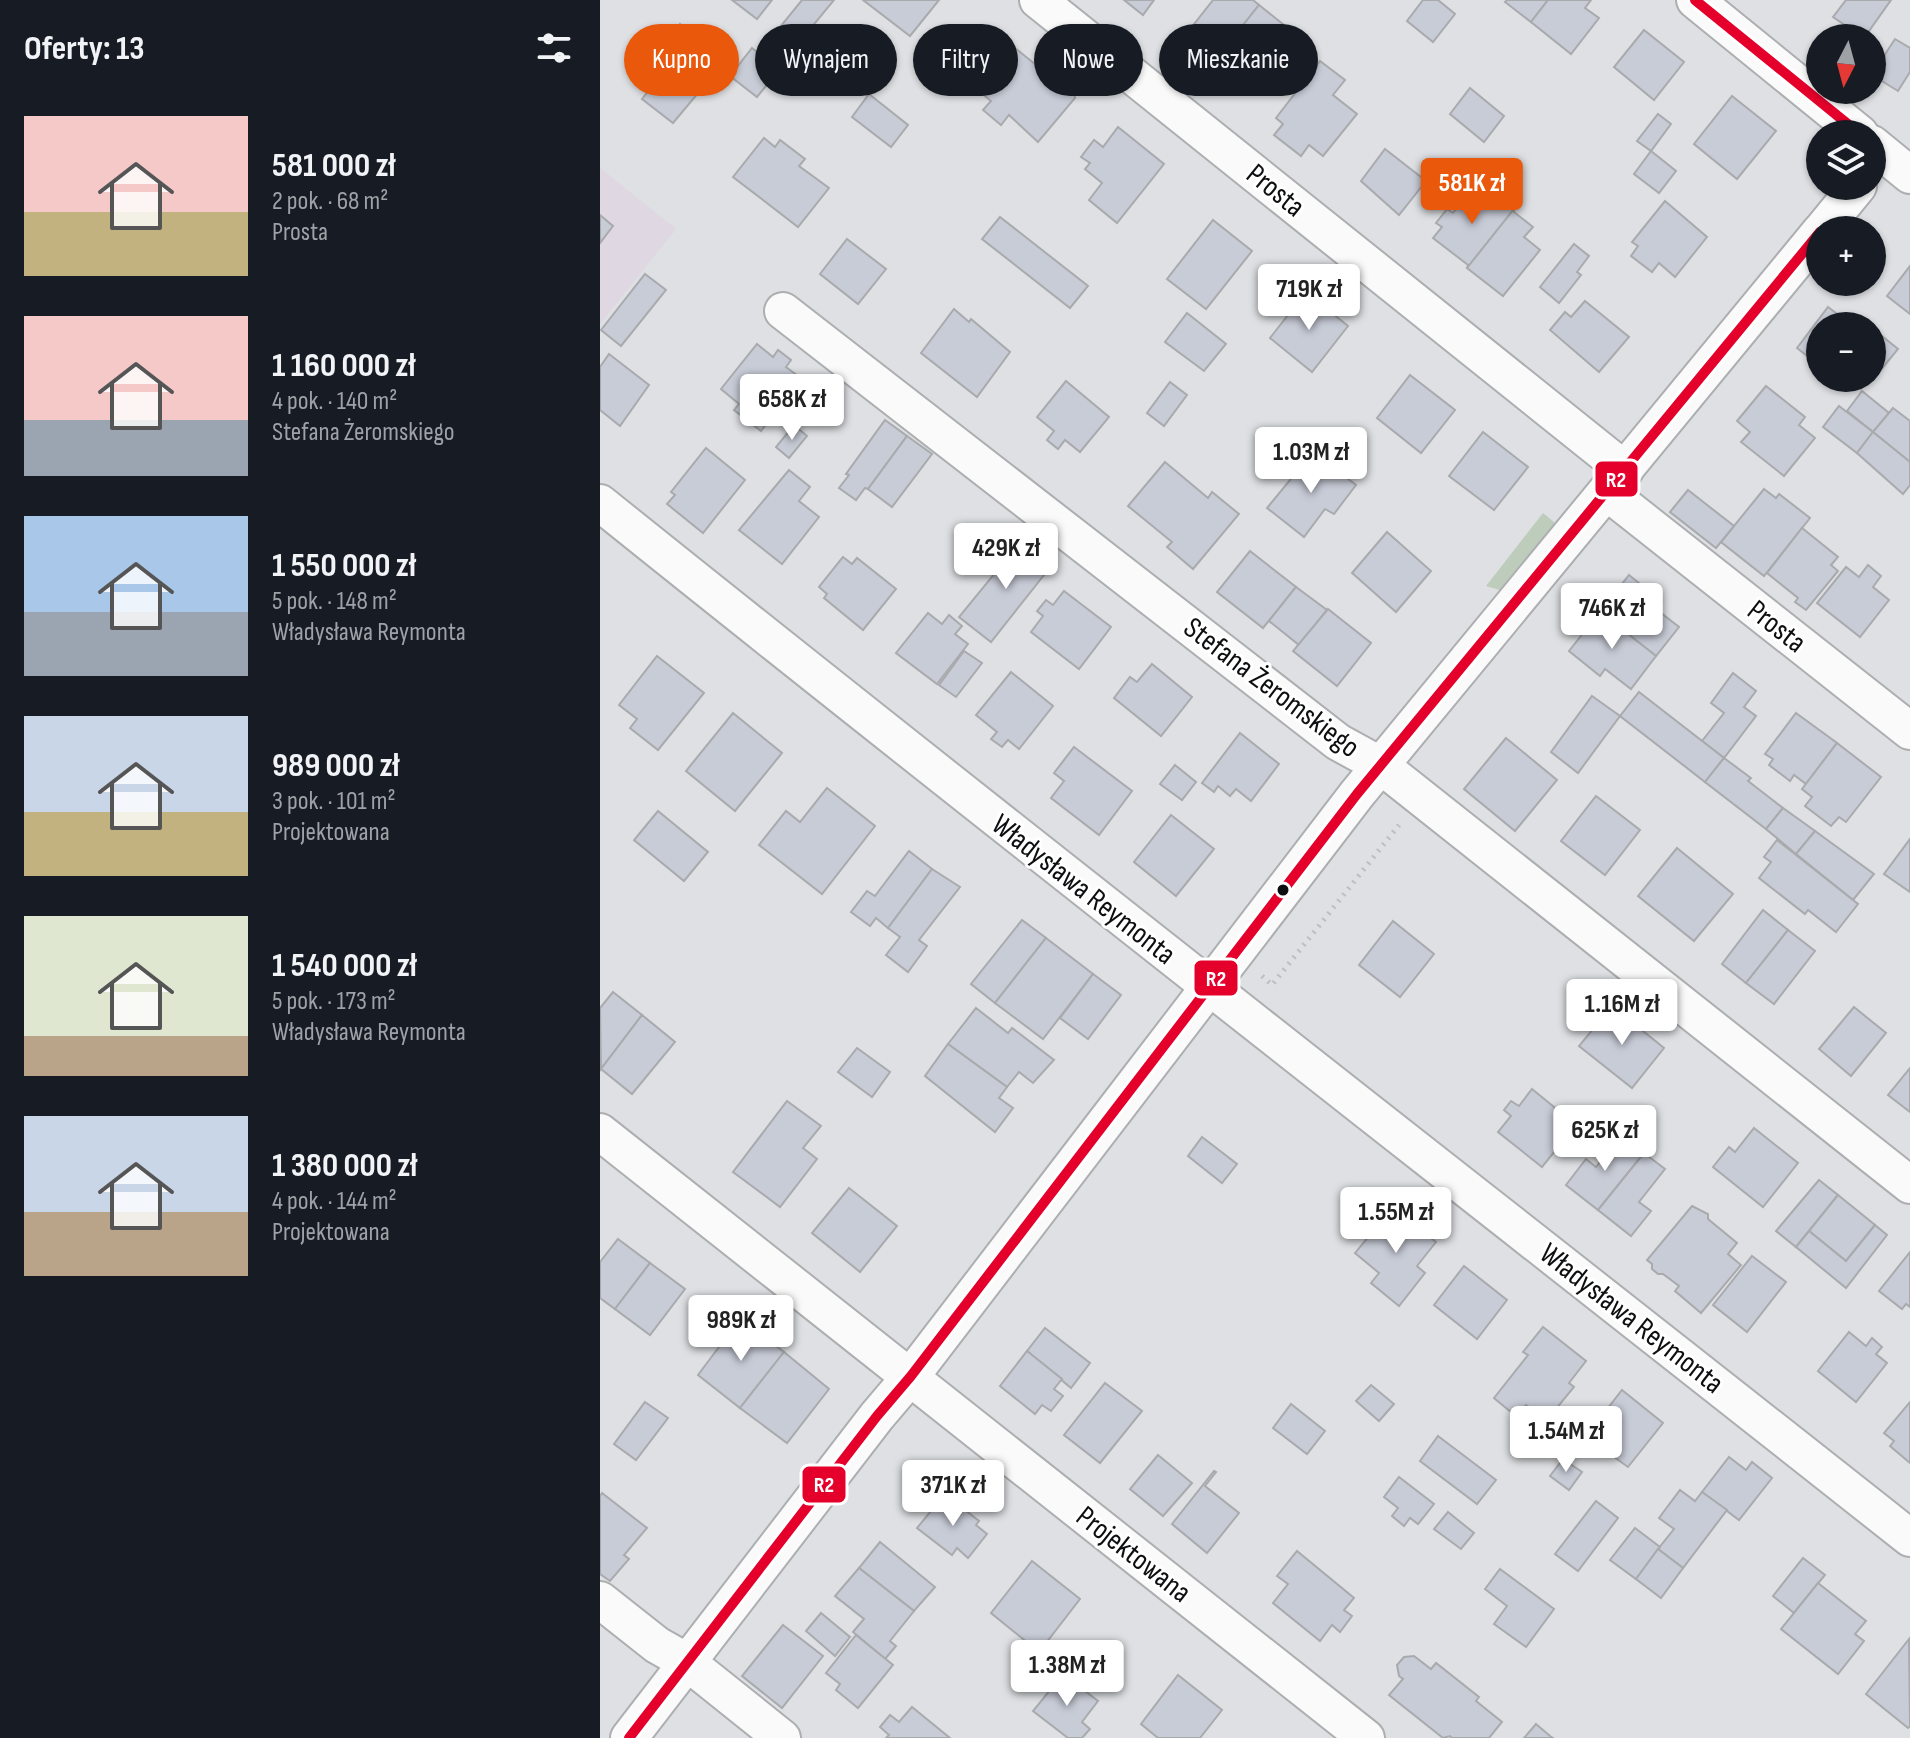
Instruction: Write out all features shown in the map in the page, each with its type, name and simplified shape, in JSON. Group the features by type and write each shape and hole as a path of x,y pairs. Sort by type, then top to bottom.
{"street":[{"name":"Prosta","path":"1038,0 1616,481 1910,731"},
{"path":"1695,0 1843,120"},
{"path":"1833,216 1846,200"},
{"path":"629,1738 1380,765 1806,249"},
{"name":"Stefana Żeromskiego","path":"783,311 1338,742 1380,765 1910,1185"},
{"name":"Władysława Reymonta","path":"600,503 1209,988 1385,1122 1910,1538"},
{"name":"Projektowana","path":"600,1132 1366,1738"},
{"path":"600,1600 657,1645 687,1662 782,1738"}],"shaded area":[{"path":"600,168 676,229 600,324"}],"green space":[{"path":"1543,513 1554,522 1555,527 1503,591 1486,586"}],"building":[{"path":"732,0 772,0 757,19"},
{"path":"802,0 834,0 814,24 782,24"},
{"path":"863,0 939,0 920,24 913,24 910,36"},
{"path":"1124,0 1154,0 1143,15"},
{"path":"1213,0 1253,0 1259,5 1244,24 1194,24"},
{"path":"1423,0 1438,0 1455,14 1433,42 1407,21"},
{"path":"1548,0 1531,22 1505,2"},
{"path":"1548,0 1591,0 1585,8 1599,18 1571,54 1531,22"},
{"path":"1846,0 1891,0 1874,24 1843,24 1833,17"},
{"path":"1259,5 1283,24 1244,24"},
{"path":"1644,30 1684,62 1654,100 1614,67"},
{"path":"1895,39 1910,48 1910,72 1898,91 1886,84 1886,53"},
{"path":"752,48 755,50 755,95 739,83 739,65"},
{"path":"1018,50 1034,63 1034,96 1075,98 1038,142 1009,115 1001,125 983,110 991,101 985,96 1018,96"},
{"path":"1320,61 1345,80 1333,95 1357,114 1323,156 1309,145 1301,156 1274,135 1283,124 1276,118 1293,96 1318,96"},
{"path":"1470,88 1504,116 1484,142 1450,114"},
{"path":"644,96 696,96 673,123 642,99"},
{"path":"868,96 872,96 908,125 891,147 852,117"},
{"path":"1732,96 1776,131 1737,179 1694,144"},
{"path":"1658,114 1671,124 1651,151 1637,141"},
{"path":"1118,127 1164,164 1117,223 1089,200 1102,183 1085,169 1090,163 1081,157 1094,140 1103,147"},
{"path":"764,138 775,147 780,140 805,159 799,166 829,188 798,227 733,177"},
{"path":"1385,149 1426,181 1399,215 1361,181"},
{"path":"1651,151 1676,171 1659,193 1634,174"},
{"path":"1470,192 1486,205 1495,194 1514,209 1467,268 1468,265 1433,238 1442,227 1436,223 1447,209 1453,213"},
{"path":"1665,201 1707,237 1675,277 1659,263 1652,272 1631,256 1638,246 1632,242"},
{"path":"1514,209 1533,227 1524,237 1540,250 1503,296 1467,268"},
{"path":"600,215 613,226 600,243"},
{"path":"1000,217 1088,286 1070,308 982,239"},
{"path":"1213,220 1252,251 1206,309 1167,279"},
{"path":"847,239 886,269 858,304 820,274"},
{"path":"1574,244 1589,256 1577,272 1581,275 1559,303 1540,287"},
{"path":"1910,266 1910,314 1887,296"},
{"path":"645,274 666,290 621,346 601,330"},
{"path":"1306,292 1348,326 1312,372 1270,338"},
{"path":"1585,301 1629,337 1599,372 1550,330 1565,312 1571,317"},
{"path":"954,309 969,322 971,319 1010,352 977,397 921,353"},
{"path":"1187,313 1226,344 1204,371 1165,342"},
{"path":"1806,336 1806,355 1797,348"},
{"path":"1886,339 1898,349 1886,364"},
{"path":"757,344 773,357 778,350 791,360 786,367 802,379 761,431 734,410 739,404 721,389"},
{"path":"609,354 649,385 620,426 600,410 600,367"},
{"path":"1410,375 1455,410 1421,453 1377,418"},
{"path":"1066,381 1109,417 1080,452 1065,440 1058,449 1047,440 1054,431 1037,417"},
{"path":"1170,382 1187,395 1164,426 1147,413"},
{"path":"1766,386 1805,417 1799,425 1815,438 1784,476 1741,442 1750,432 1737,421"},
{"path":"1863,392 1889,413 1873,432 1847,411"},
{"path":"1839,406 1873,432 1857,453 1823,427"},
{"path":"1893,408 1910,421 1910,462 1873,432"},
{"path":"885,420 907,436 868,489 865,488 856,500 839,488"},
{"path":"794,425 807,436 789,458 776,447"},
{"path":"1483,432 1528,467 1494,510 1449,476"},
{"path":"1873,432 1910,462 1910,485 1903,494 1857,453"},
{"path":"907,436 932,454 892,507 868,489"},
{"path":"706,448 745,480 703,533 667,504 675,495 671,492"},
{"path":"1313,452 1356,485 1334,514 1325,509 1304,537 1267,508"},
{"path":"1165,462 1208,498 1212,492 1239,514 1193,569 1167,547 1172,542 1128,506"},
{"path":"789,470 810,487 799,501 819,517 782,564 739,530"},
{"path":"1764,489 1776,498 1779,494 1810,518 1764,576 1721,542"},
{"path":"1688,490 1734,526 1716,548 1670,512"},
{"path":"1802,528 1838,557 1831,565 1838,571 1806,610 1795,602 1798,598 1767,573"},
{"path":"1387,532 1431,571 1396,612 1352,573"},
{"path":"1022,540 1052,565 991,642 959,617"},
{"path":"1250,551 1296,587 1263,628 1217,592"},
{"path":"843,557 852,564 857,558 896,589 863,630 824,598 827,594 819,587"},
{"path":"1868,565 1881,576 1873,587 1889,600 1860,637 1817,603 1846,567 1859,577"},
{"path":"1629,575 1662,602 1656,609 1679,627 1656,656 1600,612"},
{"path":"1296,587 1327,610 1299,645 1269,621"},
{"path":"1064,591 1111,627 1079,669 1031,632 1043,616 1037,611 1046,600 1053,605"},
{"path":"1328,609 1371,643 1337,686 1293,651"},
{"path":"1600,612 1656,656 1631,689 1605,669 1600,676 1569,651"},
{"path":"928,613 942,624 949,615 962,626 955,634 968,644 937,684 896,653"},
{"path":"964,651 982,663 956,697 939,685"},
{"path":"657,656 704,693 658,750 630,728 637,719 619,705"},
{"path":"1152,664 1192,697 1161,736 1114,698 1130,677 1137,682"},
{"path":"1011,672 1053,706 1019,749 1008,740 1002,747 991,739 997,732 976,715"},
{"path":"1733,673 1756,691 1744,707 1756,716 1724,758 1702,741 1724,713 1711,703"},
{"path":"1639,692 1724,758 1705,782 1620,716"},
{"path":"1592,696 1620,716 1578,773 1551,752"},
{"path":"733,713 782,753 735,811 686,771"},
{"path":"1796,713 1837,743 1806,784 1794,775 1790,781 1769,765 1773,759 1765,754"},
{"path":"1240,733 1279,764 1251,801 1236,789 1230,796 1218,786 1214,792 1202,783"},
{"path":"1506,738 1557,780 1515,831 1464,789"},
{"path":"1837,743 1881,777 1846,822 1839,817 1831,826 1805,806 1812,797 1802,789"},
{"path":"1074,747 1132,791 1099,835 1051,798 1064,781 1054,773"},
{"path":"1724,758 1783,808 1766,829 1705,782"},
{"path":"1175,765 1196,782 1182,800 1160,784"},
{"path":"827,788 875,826 822,894 759,845 786,811 800,822"},
{"path":"1596,796 1640,830 1605,875 1561,841"},
{"path":"1783,808 1815,831 1796,854 1766,829"},
{"path":"658,811 708,852 684,881 634,840"},
{"path":"1171,815 1214,849 1176,896 1134,862"},
{"path":"1815,831 1874,874 1853,900 1796,854"},
{"path":"1910,839 1910,892 1884,874"},
{"path":"1777,840 1858,904 1836,932 1808,910 1805,914 1759,878 1771,862 1764,857"},
{"path":"1677,848 1733,894 1694,941 1638,896"},
{"path":"909,851 932,869 888,928 876,918 870,926 851,912 867,891 875,896"},
{"path":"932,869 960,887 919,940 927,946 908,972 886,955 900,937 888,928"},
{"path":"1763,910 1788,930 1746,983 1722,964"},
{"path":"1022,920 1046,938 995,1003 971,984"},
{"path":"1393,921 1434,954 1400,997 1359,965"},
{"path":"1788,930 1815,951 1774,1004 1746,983"},
{"path":"1046,938 1093,974 1043,1039 995,1003"},
{"path":"1093,974 1121,995 1088,1039 1060,1018"},
{"path":"613,992 642,1015 601,1069 600,1008"},
{"path":"1612,1006 1664,1048 1632,1088 1579,1046"},
{"path":"1854,1007 1886,1033 1851,1076 1819,1049"},
{"path":"976,1008 1008,1033 1012,1028 1054,1060 1033,1083 1019,1072 1007,1087 948,1044"},
{"path":"642,1015 675,1042 632,1094 601,1069"},
{"path":"948,1044 1007,1087 999,1098 1013,1108 995,1132 925,1076"},
{"path":"857,1048 890,1072 872,1097 838,1072"},
{"path":"1910,1068 1910,1112 1888,1095"},
{"path":"1532,1089 1576,1125 1542,1167 1498,1132 1511,1116 1504,1110 1511,1101 1519,1106"},
{"path":"787,1101 821,1126 803,1148 817,1159 780,1207 733,1172"},
{"path":"1754,1128 1798,1163 1763,1207 1713,1167 1729,1147 1735,1152"},
{"path":"1621,1135 1644,1153 1598,1210 1566,1185 1586,1159 1596,1167"},
{"path":"1202,1137 1237,1164 1222,1183 1188,1156"},
{"path":"1644,1153 1665,1169 1639,1202 1651,1211 1631,1236 1598,1210"},
{"path":"1819,1180 1838,1195 1796,1247 1776,1231"},
{"path":"849,1188 897,1226 860,1272 812,1233"},
{"path":"1838,1195 1875,1225 1846,1261 1809,1231"},
{"path":"1692,1206 1708,1214 1708,1219 1737,1243 1728,1254 1741,1265 1701,1313 1675,1291 1679,1286 1663,1274 1658,1274 1647,1260"},
{"path":"1392,1208 1436,1242 1417,1266 1425,1273 1399,1306 1371,1283 1379,1273 1355,1253"},
{"path":"1875,1225 1887,1235 1846,1288 1796,1247 1809,1231 1846,1261"},
{"path":"618,1239 650,1263 615,1309 600,1298 600,1262"},
{"path":"1910,1252 1910,1307 1906,1304 1902,1309 1879,1291"},
{"path":"1752,1256 1786,1282 1747,1332 1713,1305"},
{"path":"650,1263 685,1289 650,1335 615,1309"},
{"path":"1464,1266 1507,1300 1477,1339 1434,1305"},
{"path":"740,1319 784,1352 740,1408 698,1375"},
{"path":"1543,1327 1586,1361 1569,1383 1574,1387 1546,1421 1526,1405 1517,1417 1494,1398 1528,1355 1523,1352"},
{"path":"1045,1328 1090,1363 1071,1388 1027,1351"},
{"path":"1849,1332 1866,1346 1872,1338 1882,1347 1876,1354 1887,1363 1856,1402 1818,1371"},
{"path":"1027,1351 1062,1379 1054,1389 1063,1396 1051,1411 1042,1405 1035,1414 1000,1386"},
{"path":"784,1352 829,1389 787,1443 740,1408"},
{"path":"1105,1383 1142,1411 1100,1463 1064,1435"},
{"path":"1371,1385 1394,1404 1379,1421 1356,1401"},
{"path":"1622,1390 1663,1423 1628,1467 1607,1452 1603,1457 1596,1452 1601,1446 1587,1435"},
{"path":"645,1402 668,1418 636,1460 614,1444"},
{"path":"1910,1402 1910,1463 1890,1446 1894,1441 1884,1433"},
{"path":"1291,1404 1325,1431 1307,1454 1273,1428"},
{"path":"1438,1436 1496,1480 1477,1504 1420,1461"},
{"path":"1158,1455 1192,1483 1163,1516 1130,1489"},
{"path":"1729,1457 1746,1470 1752,1462 1772,1478 1739,1520 1702,1492"},
{"path":"1563,1459 1582,1472 1569,1490 1550,1476"},
{"path":"1214,1471 1205,1486 1239,1513 1207,1553 1172,1524"},
{"path":"1399,1477 1434,1504 1418,1524 1410,1518 1404,1526 1392,1516 1398,1508 1384,1497"},
{"path":"1680,1490 1695,1501 1702,1492 1727,1510 1683,1568 1658,1549 1674,1529 1659,1518"},
{"path":"602,1493 647,1528 624,1555 629,1559 610,1581 600,1574"},
{"path":"945,1494 979,1521 976,1525 987,1534 968,1558 957,1548 952,1555 917,1528"},
{"path":"1596,1501 1618,1518 1578,1571 1555,1554"},
{"path":"1448,1512 1474,1533 1461,1549 1434,1529"},
{"path":"1635,1528 1660,1547 1636,1579 1610,1560"},
{"path":"880,1542 935,1587 914,1611 859,1568"},
{"path":"1658,1549 1683,1568 1661,1598 1636,1579"},
{"path":"1297,1551 1354,1598 1344,1610 1352,1616 1340,1632 1332,1625 1320,1641 1273,1603 1288,1584 1277,1576"},
{"path":"1803,1558 1825,1575 1794,1613 1773,1596"},
{"path":"1032,1561 1080,1599 1039,1652 991,1613"},
{"path":"859,1568 914,1611 890,1641 896,1646 885,1659 853,1632 864,1619 835,1596"},
{"path":"1500,1569 1554,1609 1526,1647 1494,1624 1507,1606 1485,1589"},
{"path":"1818,1583 1866,1621 1855,1634 1864,1641 1838,1674 1781,1629"},
{"path":"821,1613 850,1637 835,1656 806,1631"},
{"path":"783,1625 823,1656 782,1708 742,1676"},
{"path":"856,1635 893,1665 858,1708 836,1690 840,1684 826,1673"},
{"path":"1909,1639 1910,1726 1908,1728 1866,1694"},
{"path":"1414,1656 1431,1669 1436,1663 1479,1697 1476,1701 1502,1722 1489,1738 1443,1738 1389,1695 1403,1679 1399,1676 1397,1665 1404,1657"},
{"path":"1063,1674 1098,1701 1082,1722 1090,1729 1082,1738 1068,1738 1033,1711"},
{"path":"1178,1675 1222,1710 1200,1738 1158,1738 1141,1724"},
{"path":"912,1707 950,1738 886,1738 889,1735 880,1727 890,1715 899,1722"},
{"path":"1536,1724 1550,1736 1553,1738 1524,1738"}],"transit line":[{"name":"R2","path":"1695,0 1843,120"},
{"name":"R2","path":"629,1738 1357,794 1806,249"}]}
